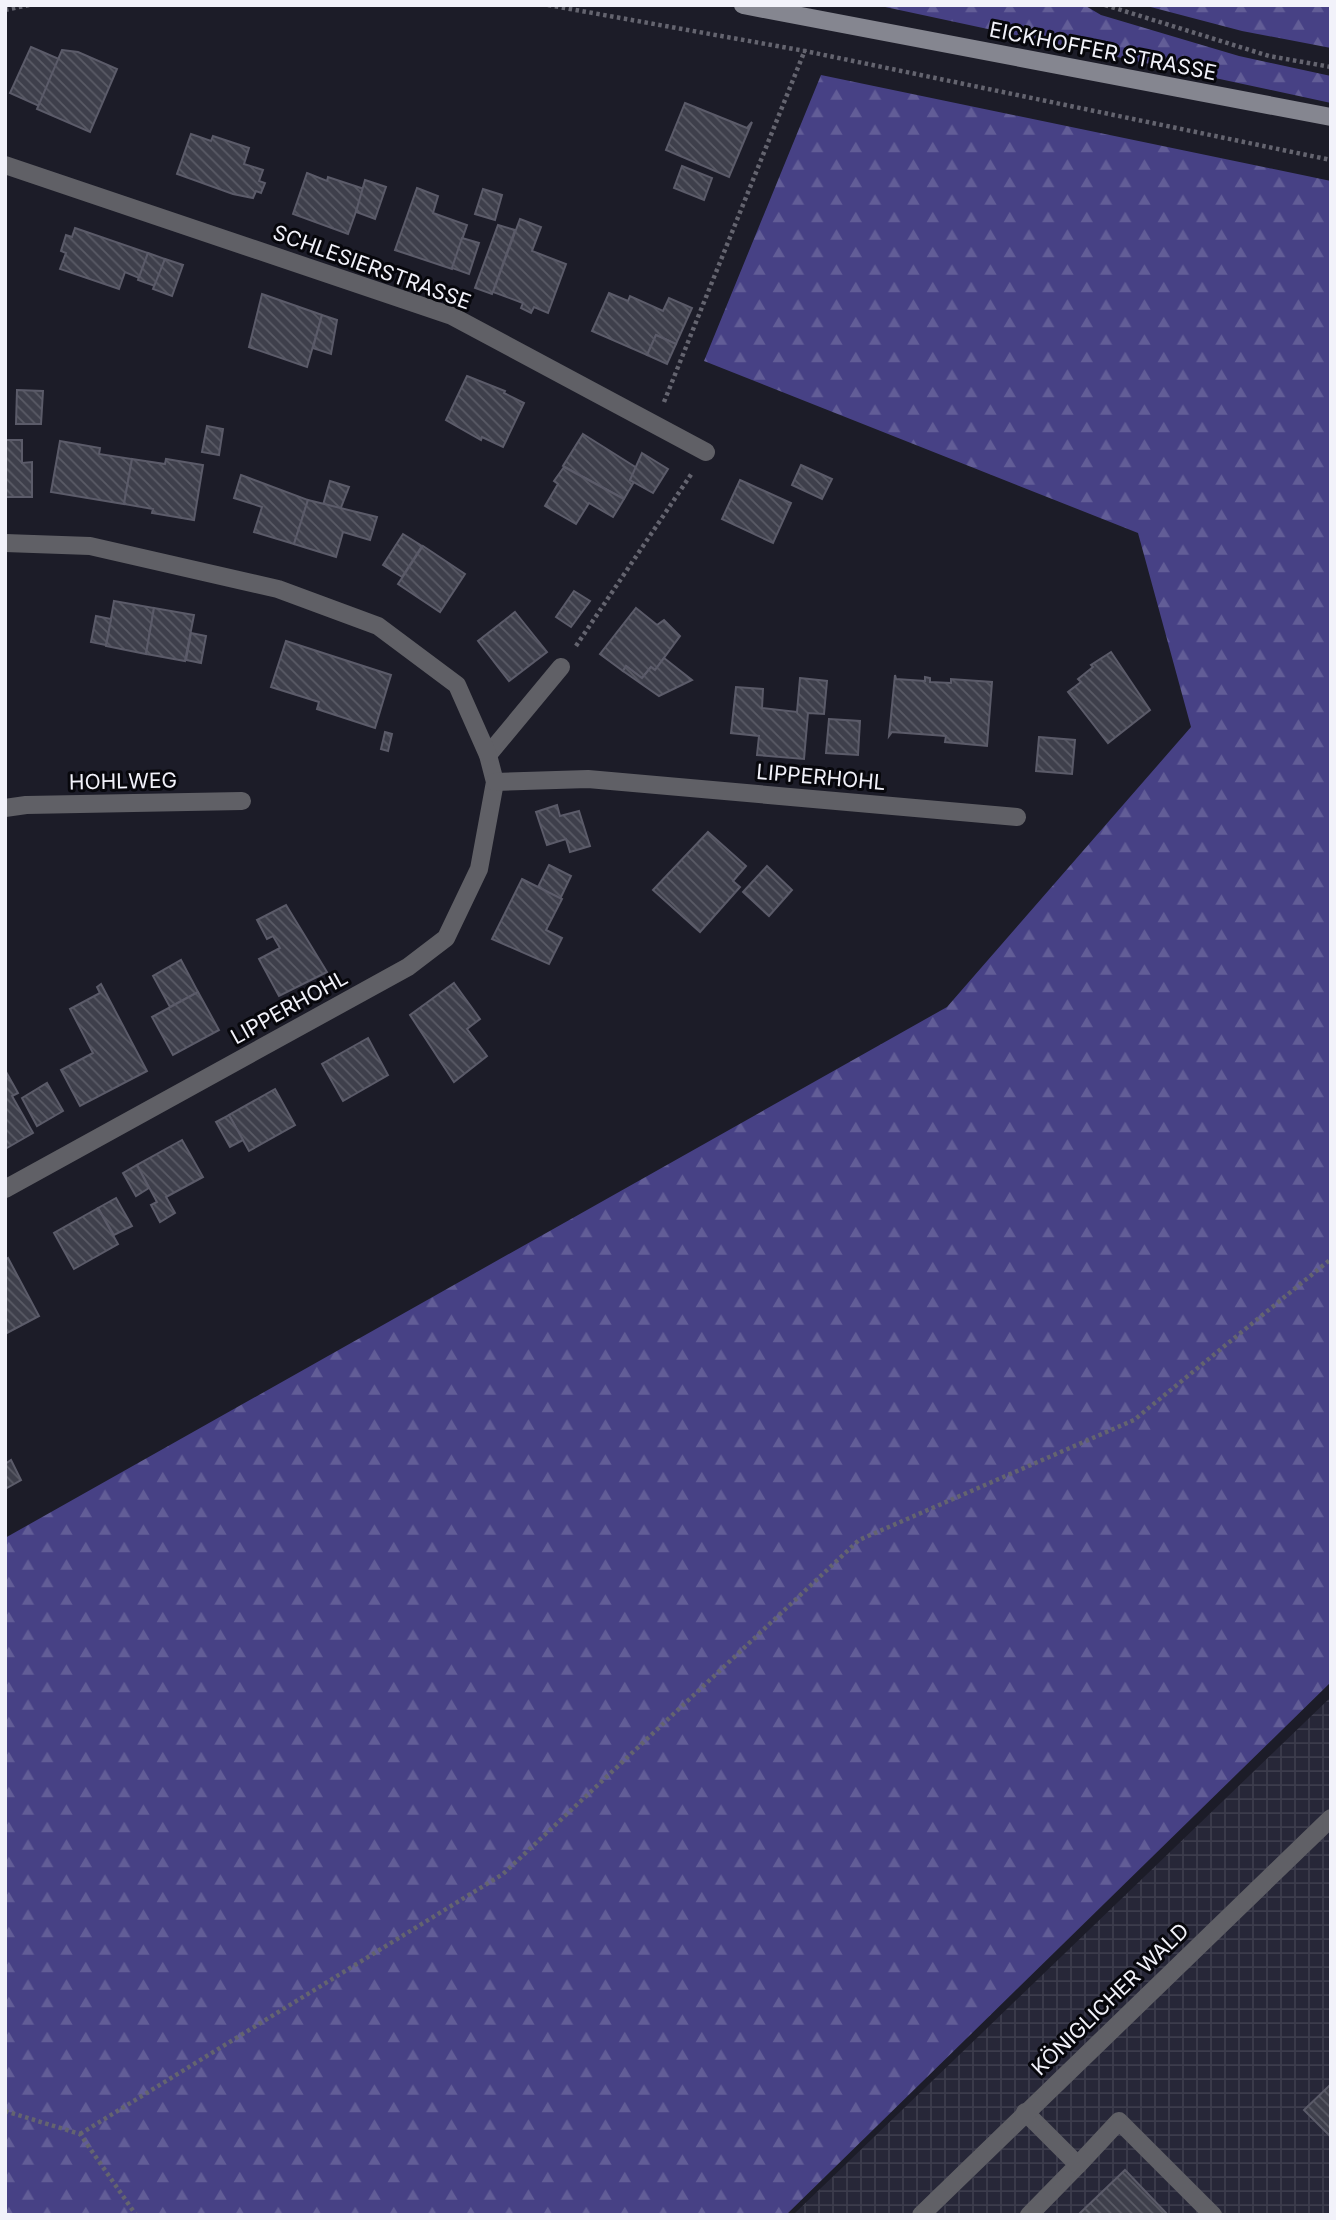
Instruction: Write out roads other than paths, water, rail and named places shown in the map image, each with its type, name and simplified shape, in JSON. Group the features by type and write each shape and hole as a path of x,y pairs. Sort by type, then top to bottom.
{"main road":[{"name":"EICKHOFFER STRASSE","path":"743,5 1331,117"}],"street":[{"name":"SCHLESIERSTRASSE","path":"5,165 452,316 706,452"},
{"name":"LIPPERHOHL","path":"5,543 104,549 278,589 378,626 457,685 488,755 495,782 479,869 446,938 408,967 5,1189"},
{"path":"488,755 561,667"},
{"name":"LIPPERHOHL","path":"495,782 588,779 1017,817"},
{"name":"HOHLWEG","path":"5,808 26,805 242,801"},
{"name":"KÖNIGLICHER WALD","path":"921,2215 1331,1818"},
{"path":"1026,2112 1078,2165"},
{"path":"1029,2215 1119,2121 1213,2215"}]}
